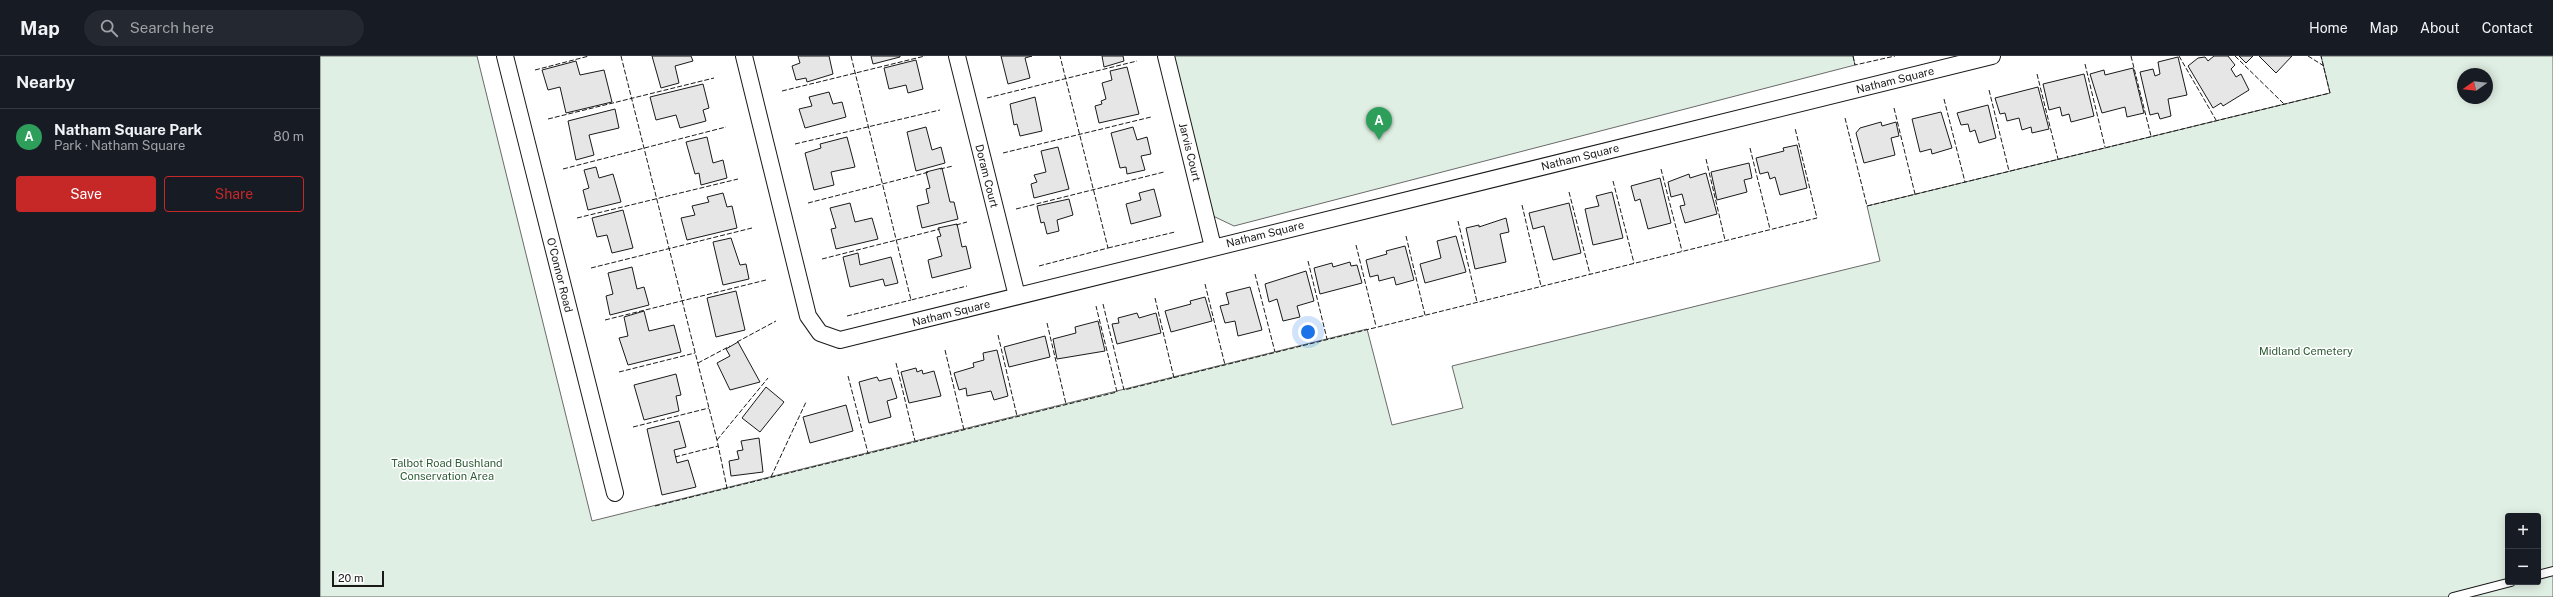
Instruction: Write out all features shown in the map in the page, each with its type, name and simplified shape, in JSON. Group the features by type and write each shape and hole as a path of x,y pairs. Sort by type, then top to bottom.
{"street":[{"name":"O'Connor Road","path":"505,56 615,493"},
{"name":"Natham Square","path":"744,56 808,316 820,333 840,340 1972,58 1992,56"},
{"name":"Doram Court","path":"957,56 1017,296"},
{"name":"Jarvis Court","path":"1166,56 1213,247"}],"lane":[{"path":"2541,574 2553,571"},
{"path":"2453,597 2505,584"}],"green space":[{"name":"Midland Cemetery","path":"320,56 477,56 592,521 1367,329 1392,425 1463,408 1452,366 1880,261 1867,206 2330,93 2321,56 2553,56 2553,597 320,597"},
{"path":"1172,56 1853,56 1855,65 1234,226 1213,216"}],"building":[{"path":"652,56 691,56 693,61 675,66 679,83 661,88"},
{"path":"798,56 829,56 833,74 807,82 806,78 796,80 792,66 800,63"},
{"path":"871,56 900,56 900,57 873,64"},
{"path":"1001,56 1032,56 1025,58 1030,78 1008,84"},
{"path":"1102,56 1123,56 1124,61 1104,67"},
{"path":"2214,56 2228,56 2235,65 2231,69 2236,77 2241,74 2249,90 2223,106 2221,103 2213,108 2188,66 2198,58 2205,57 2208,61"},
{"path":"2239,56 2253,56 2246,63"},
{"path":"2259,56 2292,56 2276,73"},
{"path":"2178,57 2187,95 2168,99 2171,116 2160,119 2158,113 2150,115 2140,72 2153,69 2155,76 2160,74 2158,62"},
{"path":"916,60 923,89 908,93 906,85 889,89 884,68"},
{"path":"576,61 580,75 604,70 612,102 566,113 560,87 548,90 542,70"},
{"path":"1127,67 1139,114 1099,123 1095,106 1102,104 1101,101 1106,99 1102,83 1112,80 1110,71"},
{"path":"2133,68 2144,113 2127,117 2125,107 2102,113 2090,74 2104,70 2105,75"},
{"path":"2084,74 2094,116 2071,122 2069,114 2062,116 2060,107 2049,110 2043,84"},
{"path":"703,84 709,108 703,110 706,121 680,128 676,115 656,120 650,97"},
{"path":"2038,87 2049,129 2032,133 2031,127 2022,130 2019,118 2007,121 2005,113 2000,114 1995,98"},
{"path":"829,92 833,104 842,102 846,117 805,128 799,109 812,106 809,97"},
{"path":"1035,97 1042,131 1020,136 1017,124 1014,125 1010,104"},
{"path":"1988,105 1996,138 1979,143 1975,130 1970,132 1968,124 1961,125 1957,113"},
{"path":"615,109 619,128 589,135 594,155 576,160 568,121"},
{"path":"1941,112 1952,148 1932,154 1931,149 1920,152 1912,119"},
{"path":"1881,122 1882,126 1896,122 1899,136 1891,138 1895,155 1864,163 1856,133 1860,128"},
{"path":"926,127 932,150 941,147 945,163 916,171 907,132"},
{"path":"1133,127 1137,140 1147,137 1151,154 1141,156 1145,170 1127,174 1126,167 1120,168 1111,133"},
{"path":"707,137 713,163 723,160 727,178 701,185 699,173 695,174 686,142"},
{"path":"847,137 855,167 831,172 834,185 814,190 805,153 821,148 820,144"},
{"path":"1797,145 1807,188 1780,195 1775,177 1770,179 1768,172 1760,174 1756,158 1784,151 1783,148"},
{"path":"1058,147 1069,189 1034,198 1031,184 1037,182 1034,175 1046,172 1041,151"},
{"path":"1749,163 1752,178 1744,180 1747,192 1717,200 1711,172"},
{"path":"596,167 599,178 613,174 621,202 588,210 583,190 589,188 584,170"},
{"path":"942,168 950,202 954,202 958,219 922,228 917,206 929,203 926,189 930,188 926,172"},
{"path":"1706,173 1717,214 1685,223 1680,206 1685,205 1682,194 1671,197 1668,182 1689,174 1690,178"},
{"path":"1660,178 1671,223 1648,229 1640,199 1635,201 1631,186"},
{"path":"1154,189 1161,216 1131,224 1126,204 1141,200 1139,193"},
{"path":"1612,192 1623,238 1593,245 1585,209 1599,206 1596,196"},
{"path":"723,193 727,207 732,206 737,228 687,240 681,218 695,215 692,206 709,202 707,197"},
{"path":"1069,199 1073,215 1057,220 1059,231 1047,234 1044,222 1041,223 1037,206"},
{"path":"850,203 855,222 872,218 878,239 836,249 831,229 836,228 830,208"},
{"path":"1569,203 1581,253 1553,260 1544,226 1533,229 1529,213"},
{"path":"623,210 633,248 612,253 607,235 597,237 592,218"},
{"path":"1506,218 1509,232 1500,234 1506,262 1475,269 1466,228 1479,225 1479,227"},
{"path":"957,224 962,247 966,246 971,268 932,278 928,260 942,256 937,237 941,236 938,228"},
{"path":"1456,236 1466,272 1425,283 1420,264 1441,258 1437,241"},
{"path":"731,238 740,265 746,264 749,279 723,285 713,242"},
{"path":"1405,246 1414,280 1396,285 1394,277 1379,281 1378,275 1370,277 1366,260 1387,254 1386,251"},
{"path":"858,253 860,265 891,257 898,283 885,286 883,279 850,287 843,257"},
{"path":"1350,262 1351,266 1357,265 1362,283 1320,294 1314,268 1332,263 1333,267"},
{"path":"632,267 637,289 644,287 649,305 610,315 606,296 613,294 608,273"},
{"path":"1306,271 1314,301 1297,306 1300,317 1283,321 1277,299 1269,302 1265,284"},
{"path":"1250,287 1262,330 1238,336 1235,321 1225,323 1220,306 1229,304 1226,293"},
{"path":"736,291 745,330 716,337 707,298"},
{"path":"1205,297 1212,321 1171,332 1165,311 1191,304 1190,301"},
{"path":"644,311 649,331 674,325 681,352 628,365 619,338 628,336 624,317"},
{"path":"1137,313 1139,318 1156,313 1161,333 1117,344 1112,324 1119,323 1118,318"},
{"path":"1098,321 1105,351 1057,359 1053,339 1076,333 1075,327"},
{"path":"1045,336 1050,357 1009,367 1004,347"},
{"path":"738,342 760,382 730,390 717,363 730,356 726,349"},
{"path":"997,350 1008,396 994,400 991,391 967,396 966,388 959,390 954,373 974,367 973,363 984,360 983,353"},
{"path":"916,368 917,372 922,370 923,374 934,371 941,396 909,403 901,372"},
{"path":"676,374 681,395 676,396 679,411 644,420 634,385"},
{"path":"877,377 879,381 891,378 897,398 887,401 891,417 869,423 859,382"},
{"path":"766,387 784,402 760,432 742,418"},
{"path":"846,405 853,431 810,443 803,417"},
{"path":"679,421 686,447 674,450 677,463 688,460 696,487 662,495 647,429"},
{"path":"759,438 763,472 731,476 729,461 739,459 737,451 743,450 741,441"}],"fence":[{"path":"535,70 589,56"},
{"path":"621,56 717,440 727,488"},
{"path":"851,56 911,300 967,286"},
{"path":"782,91 925,56"},
{"path":"1039,266 1108,248 1060,56"},
{"path":"1853,56 1855,65 1895,56"},
{"path":"2131,56 2151,136"},
{"path":"2179,56 2216,120"},
{"path":"2235,56 2284,104"},
{"path":"2308,56 2324,66"},
{"path":"1845,118 1867,206 2330,93 2321,56"},
{"path":"987,98 1137,61"},
{"path":"2085,64 2105,147"},
{"path":"2037,74 2058,159"},
{"path":"548,119 714,78"},
{"path":"1989,90 2009,171"},
{"path":"1944,99 1965,182"},
{"path":"1894,108 1915,194"},
{"path":"795,144 940,110"},
{"path":"1003,153 1151,117"},
{"path":"563,169 726,127"},
{"path":"1103,304 1124,390 1817,218 1795,128"},
{"path":"1750,148 1770,229"},
{"path":"1706,159 1725,240"},
{"path":"940,169 953,166"},
{"path":"1661,169 1682,251"},
{"path":"808,203 929,172"},
{"path":"1016,209 1164,172"},
{"path":"577,218 738,179"},
{"path":"1613,181 1634,263"},
{"path":"1569,192 1590,274"},
{"path":"1522,205 1541,286"},
{"path":"1458,221 1477,302"},
{"path":"956,225 967,222"},
{"path":"591,268 752,228"},
{"path":"822,259 940,229"},
{"path":"1108,248 1175,232"},
{"path":"1406,236 1425,315"},
{"path":"1356,245 1376,326"},
{"path":"1308,261 1327,339"},
{"path":"1255,274 1275,352"},
{"path":"605,320 766,280"},
{"path":"1205,284 1225,365"},
{"path":"1155,298 1174,378"},
{"path":"847,316 911,300"},
{"path":"655,506 1117,392 1096,306"},
{"path":"737,342 776,321"},
{"path":"1047,323 1066,404"},
{"path":"998,335 1017,416"},
{"path":"698,363 730,346"},
{"path":"945,350 964,430"},
{"path":"619,372 695,353"},
{"path":"896,363 915,441"},
{"path":"848,376 868,453"},
{"path":"717,440 768,378"},
{"path":"771,477 806,402"},
{"path":"633,427 709,408"},
{"path":"675,457 718,446"}],"place":[{"name":"Natham Square Park","path":"1379,140"}],"park label":[{"name":"Talbot Road Bushland Conservation Area","path":"447,469"}]}
